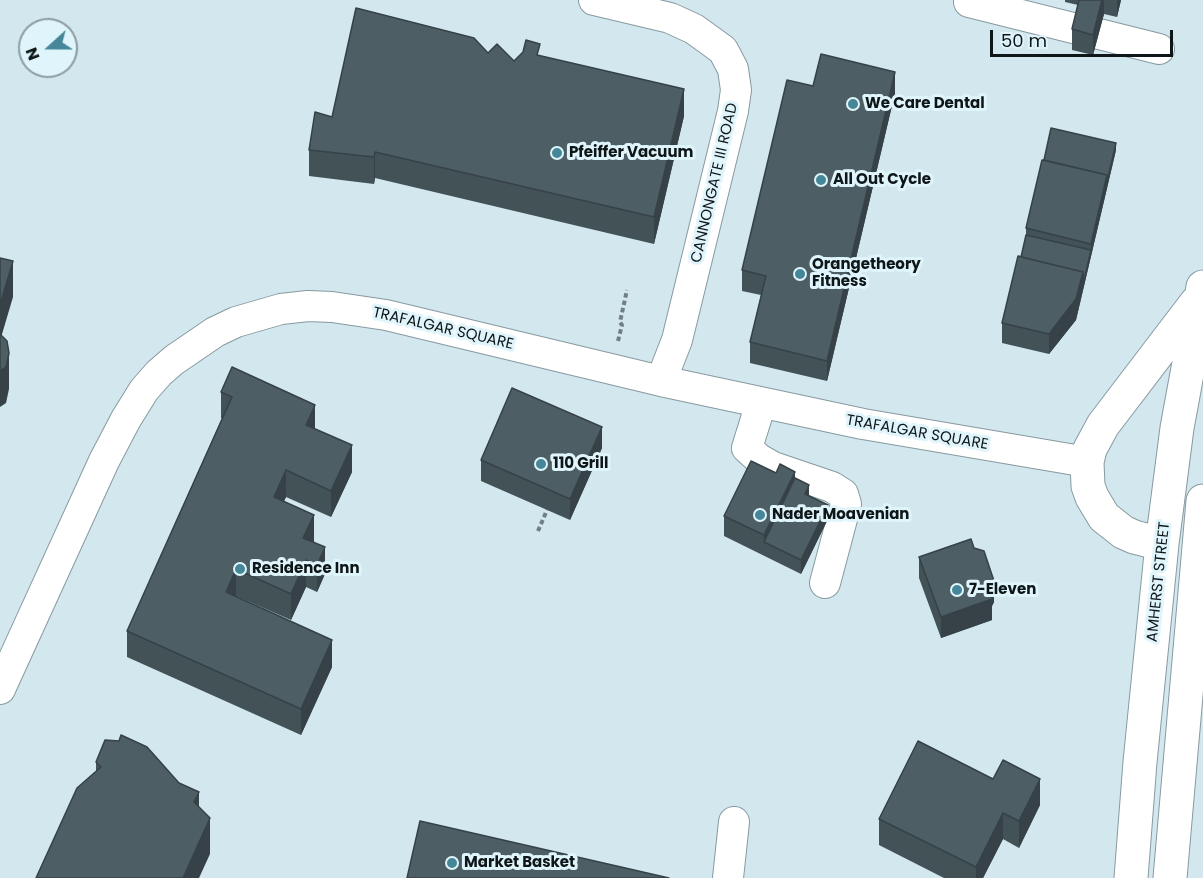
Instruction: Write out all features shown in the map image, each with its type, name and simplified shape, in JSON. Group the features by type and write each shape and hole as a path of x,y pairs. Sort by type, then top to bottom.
{"highway":[{"path":"1162,544 1123,532 1104,517 1088,486 1087,462 1090,449 1102,425 1202,292"},
{"name":"AMHERST STREET","path":"1131,878 1162,544 1177,428 1202,292"},
{"path":"1170,878 1201,547 1203,501"}],"street":[{"name":"CANNONGATE III ROAD","path":"594,0 661,16 694,29 723,50 733,69 736,90 733,111 677,340 661,381"},
{"path":"969,2 1159,49"},
{"name":"TRAFALGAR SQUARE","path":"0,688 105,461 126,419 144,390 159,373 193,346 236,322 281,309 308,306 356,310 460,332 761,403 863,424 1087,462"},
{"path":"761,403 747,448 759,459 773,467 832,487 843,494 846,504 825,583"},
{"path":"1162,544 1201,547"},
{"path":"728,878 734,822"}],"path":[{"path":"618,341 627,290"},
{"path":"538,531 547,510"}],"building":[{"path":"1079,0 1102,0 1093,35 1072,29"},
{"path":"356,8 474,38 488,53 497,44 514,61 523,52 526,40 540,44 537,55 684,89 654,217 375,152 374,157 309,150 315,112 332,117"},
{"path":"821,54 895,72 827,361 750,342 766,276 742,270 787,80 813,86"},
{"path":"1051,128 1116,143 1107,182 1107,175 1044,160"},
{"path":"1042,160 1107,175 1091,244 1026,228"},
{"path":"1026,235 1091,250 1083,285 1083,272 1021,257"},
{"path":"1018,256 1083,272 1076,299 1049,334 1002,323"},
{"path":"0,258 13,261 0,305"},
{"path":"0,334 7,341 9,353 6,367 0,371"},
{"name":"Residence Inn","path":"232,367 315,405 306,425 352,445 331,491 286,470 274,497 314,515 303,538 325,547 317,565 306,560 291,594 236,569 226,592 332,640 301,709 127,631 232,397 221,392"},
{"name":"110 Grill","path":"512,388 602,427 570,499 481,460"},
{"path":"751,461 776,473 780,464 795,472 764,535 724,516"},
{"path":"795,478 809,485 805,494 828,505 801,560 764,542"},
{"name":"7-Eleven","path":"971,539 974,548 984,551 994,581 988,590 992,599 941,617 919,557"},
{"path":"121,735 147,747 179,783 199,792 194,802 210,818 183,878 36,878 77,788 101,767 96,762 105,740 119,741"},
{"path":"918,741 993,779 1003,760 1040,779 1019,821 1003,813 976,867 879,819"},
{"path":"420,821 669,878 407,878"}],"place":[{"name":"We Care Dental","path":"853,104"},
{"name":"Pfeiffer Vacuum","path":"557,153"},
{"name":"All Out Cycle","path":"821,180"},
{"name":"Orangetheory Fitness","path":"800,274"},
{"name":"110 Grill","path":"541,464"},
{"name":"Nader Moavenian","path":"760,515"},
{"name":"Residence Inn","path":"240,569"},
{"name":"7-Eleven","path":"957,590"},
{"name":"Market Basket","path":"452,863"}]}
